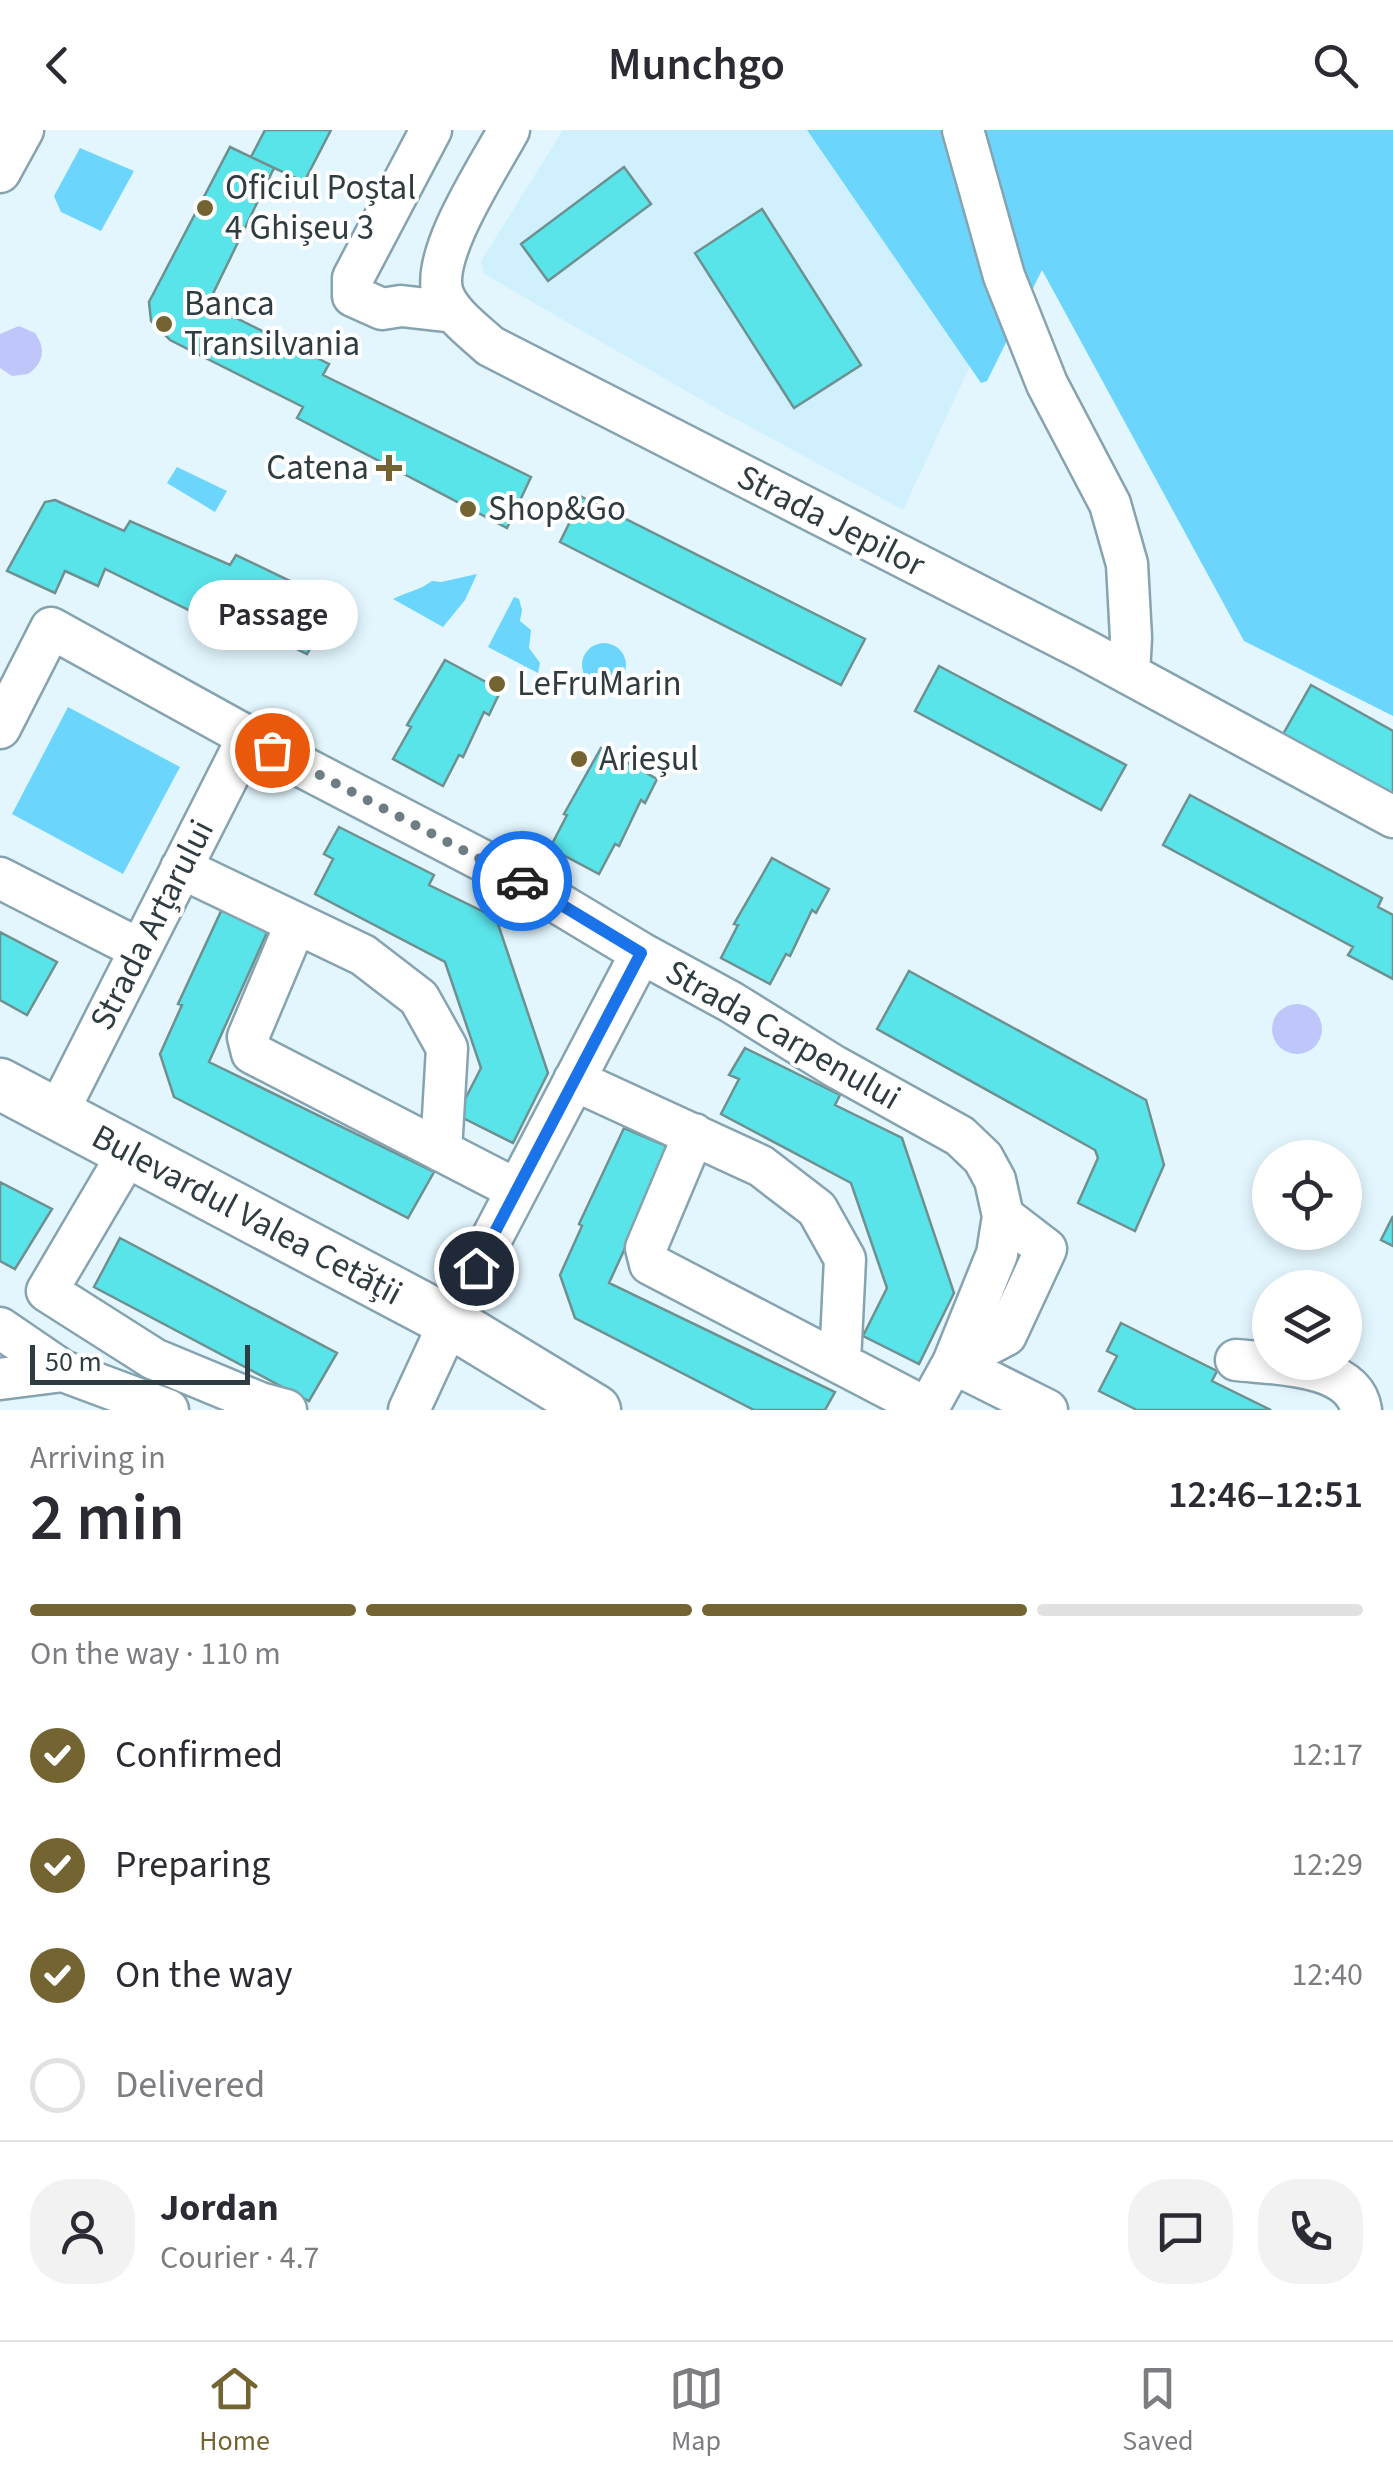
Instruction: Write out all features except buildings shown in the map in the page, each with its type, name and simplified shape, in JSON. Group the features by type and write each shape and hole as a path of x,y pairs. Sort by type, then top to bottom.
{"main road":[{"name":"Bulevardul Valea Cetății","path":"0,1084 450,1322 595,1410"}],"street":[{"path":"0,172 23,130"},
{"path":"431,130 352,278 353,296 382,309 401,306 454,312"},
{"path":"454,312 443,294 440,272 445,250 509,130"},
{"path":"963,130 1004,276 1046,384 1110,504 1126,564 1129,674"},
{"name":"Strada Jepilor","path":"454,312 490,346 1129,674 1393,817"},
{"name":"Strada Carpenului","path":"0,728 51,628 518,879 960,1136 984,1158 994,1180 1002,1216 1046,1249 1006,1335 952,1362"},
{"name":"Strada Arțarului","path":"57,1114 248,737"},
{"path":"181,868 363,955 418,998 447,1048 442,1151"},
{"path":"0,878 139,949"},
{"path":"296,923 248,1036 252,1053 516,1190"},
{"path":"409,1410 516,1190 641,953"},
{"path":"574,1080 762,1166 817,1209 845,1259 840,1362"},
{"path":"694,1134 646,1248 650,1264 927,1409 952,1362 1047,1410"},
{"path":"129,1152 48,1292 154,1359 286,1410"},
{"path":"0,1328 64,1371 168,1410"},
{"path":"1236,1360 1330,1372 1360,1400 1361,1410"},
{"path":"0,1380 64,1371"}],"shaded area":[{"path":"563,130 807,130 970,366 903,510 719,410 484,274 481,261"},
{"path":"807,130 1393,130 1393,716 1244,641 1042,270 987,381 981,383"},
{"path":"80,148 134,171 101,231 61,212 54,196"},
{"path":"19,326 35,333 42,355 28,374 12,376 0,368 0,334"},
{"path":"177,467 227,491 215,512 167,483"},
{"path":"477,574 465,600 443,627 393,599 432,581"},
{"path":"514,597 519,599 522,610 520,621 531,630 529,648 540,663 538,673 488,647"},
{"path":"604,643 619,650 626,665 619,680 604,687 589,680 582,665 589,650"},
{"path":"68,707 180,767 123,874 12,814"},
{"path":"1297,1004 1315,1011 1322,1029 1315,1047 1297,1054 1279,1047 1272,1029 1279,1011"}],"way so far":[{"path":"272,750 522,881"}],"place":[{"name":"Oficiul Poștal 4 Ghișeu 3","path":"205,208"},
{"name":"Banca Transilvania","path":"164,324"},
{"name":"Catena","path":"389,468"},
{"name":"Shop&Go","path":"468,509"},
{"name":"LeFruMarin","path":"497,684"},
{"name":"Passage","path":"272,750"},
{"name":"Arieșul","path":"579,759"}],"route":[{"path":"476,1268 641,953 522,881"}]}
